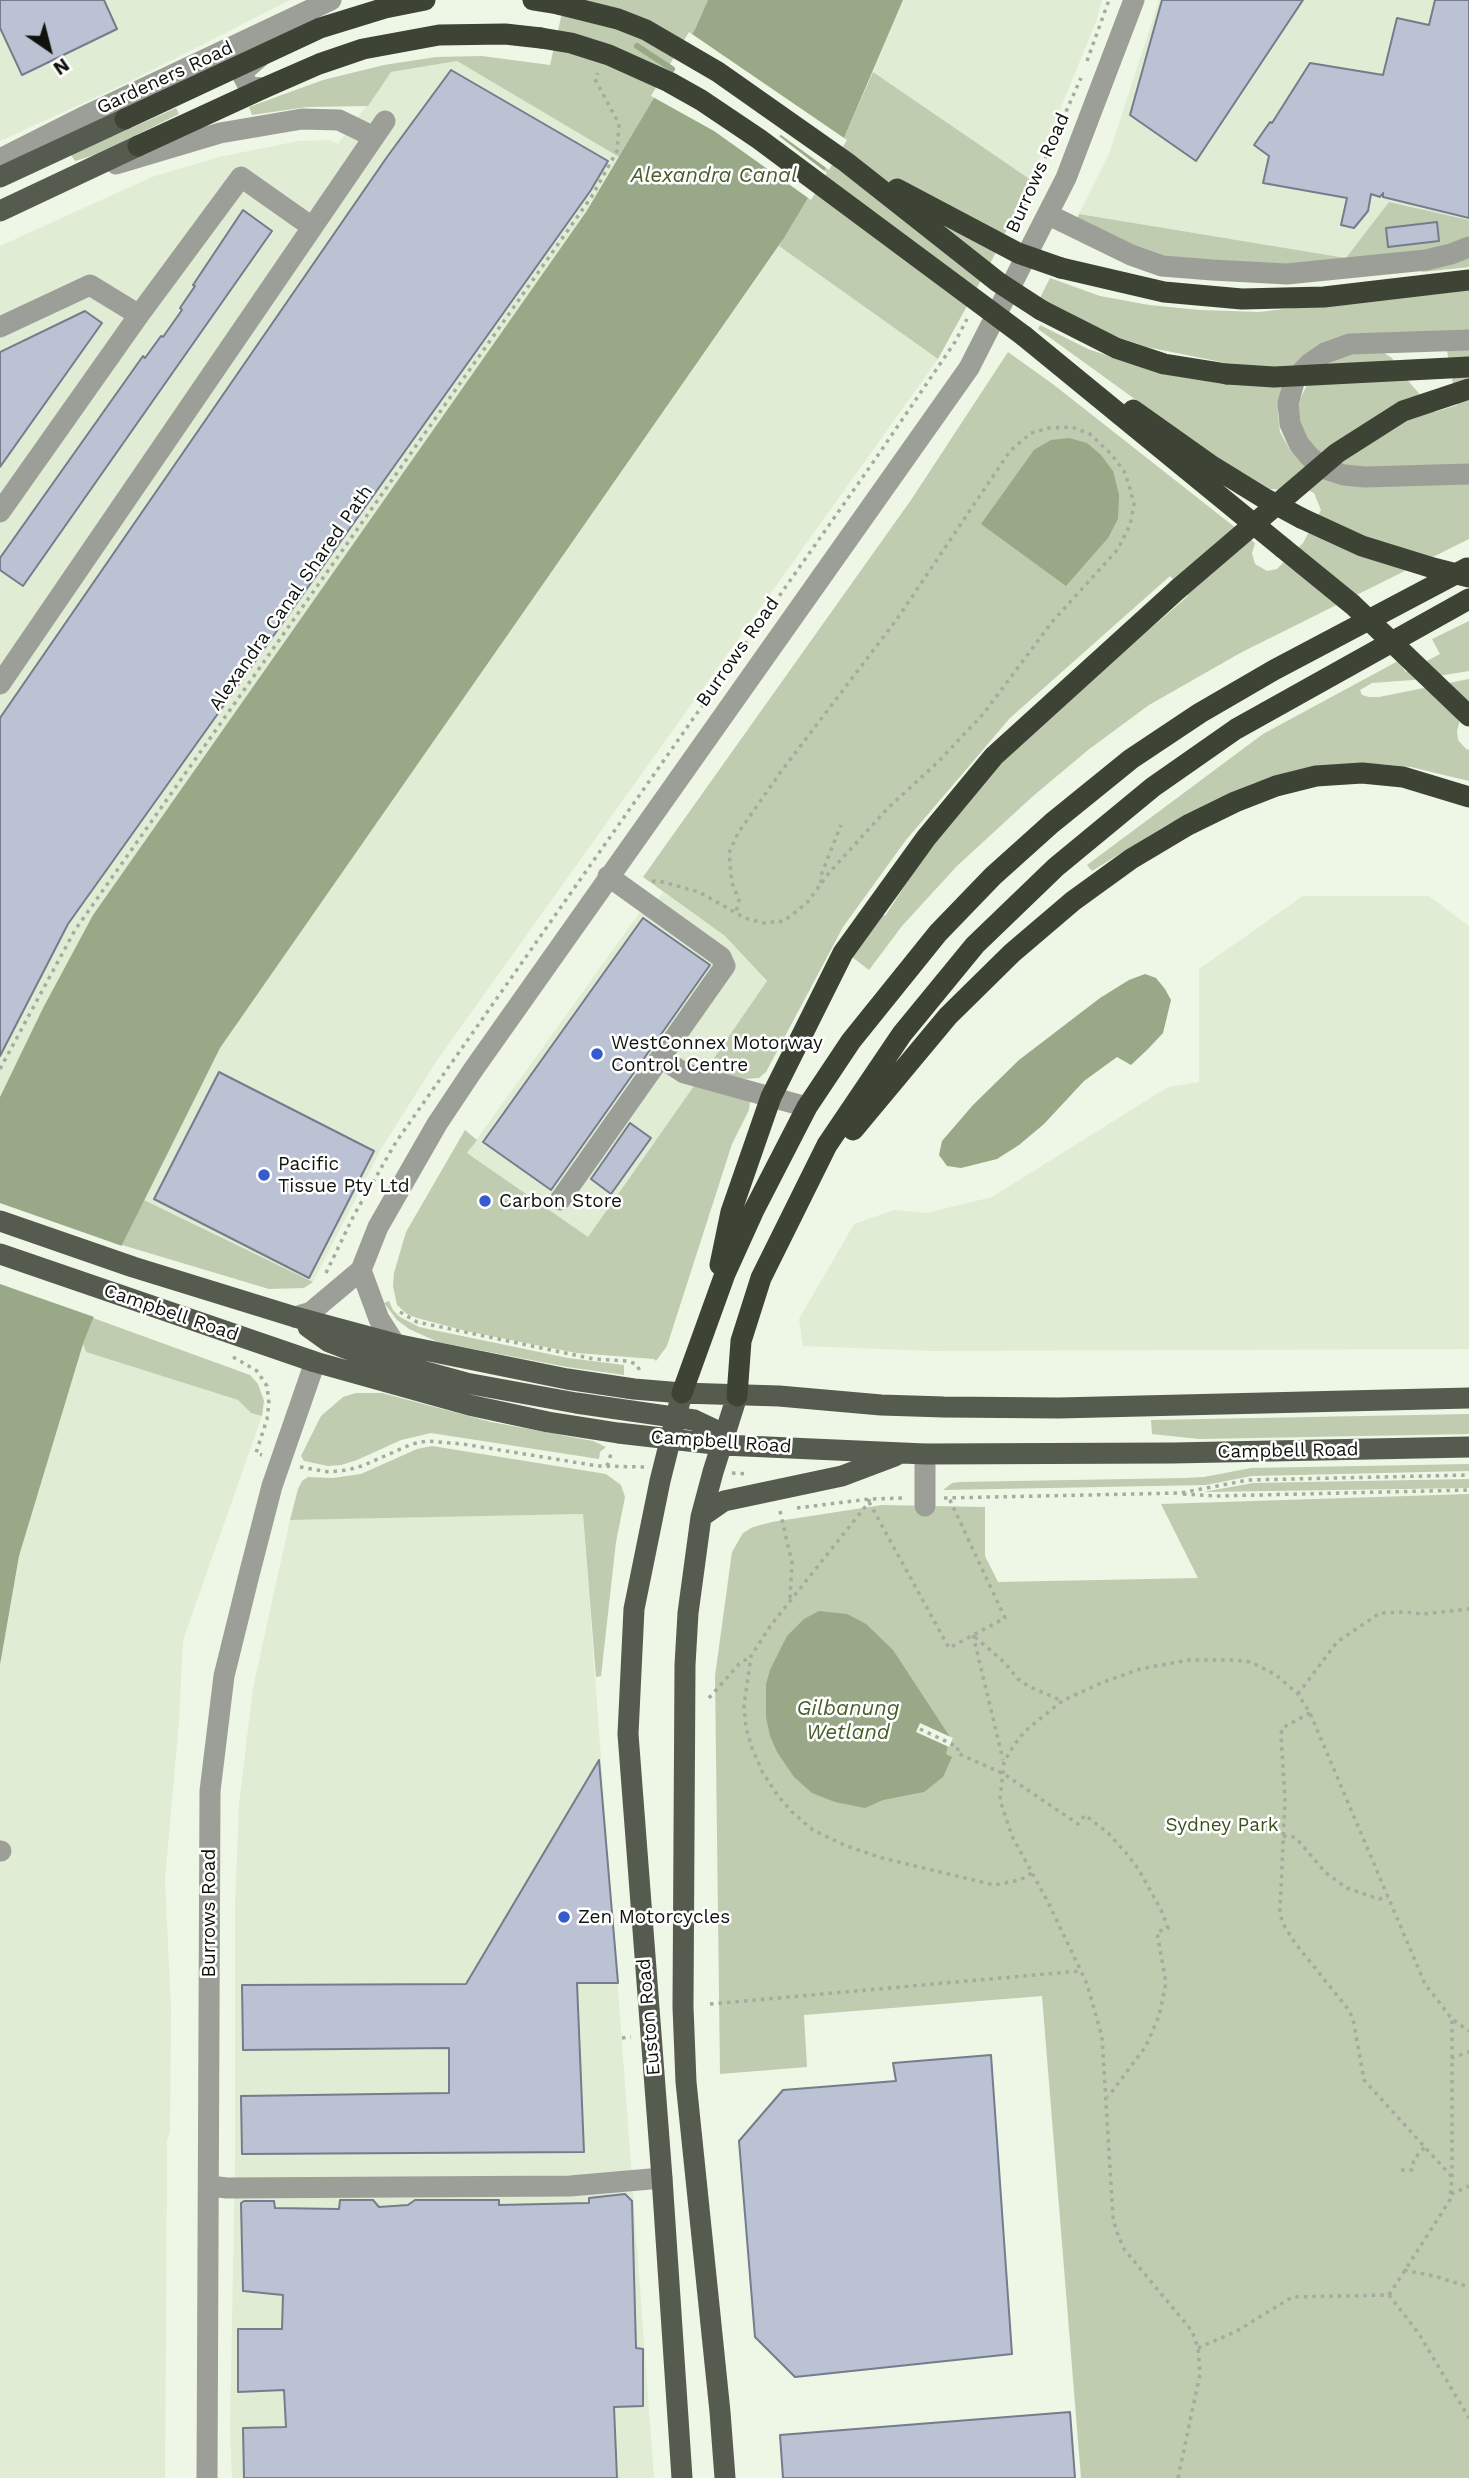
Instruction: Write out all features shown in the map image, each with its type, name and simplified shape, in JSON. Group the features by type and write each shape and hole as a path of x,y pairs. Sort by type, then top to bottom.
{"highway":[{"path":"125,119 320,28 351,17 425,0"},
{"path":"533,0 589,10 646,30 718,72 846,162 998,282 1041,310 1116,348 1164,364 1227,374 1275,377 1469,367"},
{"path":"138,146 319,64 397,41 469,34 541,38 571,43 609,55 701,100 759,139 1024,336 1353,605 1469,716"},
{"path":"846,162 1007,248 1061,268 1164,292 1242,299 1324,297 1469,280"},
{"path":"1024,336 1212,466 1301,518 1362,546 1469,577"},
{"path":"710,1312 731,1212 771,1097 843,953 926,838 994,756 1178,589 1337,453 1403,411 1469,389"},
{"path":"682,1393 710,1312 754,1210 807,1107 851,1041 938,933 993,876 1052,823 1131,759 1200,713 1274,670 1469,567"},
{"path":"737,1395 741,1341 761,1278 827,1145 902,1034 975,945 1056,867 1163,780 1236,729 1469,599"},
{"path":"737,1395 774,1279 843,1142 948,1016 1012,953 1073,901 1131,859 1188,825 1276,786 1316,776 1362,773 1403,777 1469,797"}],"main road":[{"name":"Gardeners Road","path":"0,177 125,119"},
{"path":"0,211 138,146"},
{"name":"Campbell Road","path":"0,1221 133,1267 295,1317 395,1344 567,1380 682,1393 779,1395 881,1405 1059,1408 1469,1398"},
{"name":"Campbell Road","path":"0,1254 315,1362 469,1405 548,1422 670,1440 723,1445 914,1453 1173,1453 1469,1447"},
{"path":"295,1317 329,1342 363,1354 466,1383 576,1403 694,1420 713,1429 723,1445"},
{"name":"Euston Road","path":"682,1393 634,1609 628,1734 682,2478"},
{"name":"Euston Road","path":"725,2478 686,2082 683,2007 685,1665 688,1613 701,1517 737,1395"},
{"path":"701,1517 724,1501 842,1476 914,1453"}],"street":[{"name":"Gardeners Road","path":"0,159 331,0"},
{"name":"Burrows Road","path":"295,1317 311,1312 361,1270 378,1227 437,1124 608,876 969,368 1066,178 1134,0"},
{"path":"264,54 247,68 243,76 249,87 264,88"},
{"path":"0,684 379,129 333,119 302,119 269,124 191,141 59,184"},
{"path":"0,512 139,314 241,177 312,227"},
{"path":"1049,215 1130,255 1162,266 1212,271 1287,274 1426,260 1469,247"},
{"path":"0,327 90,285 139,314"},
{"path":"1469,340 1350,344 1325,353 1309,364 1296,379 1288,403 1290,424 1299,444 1325,469 1344,475 1365,477 1469,474"},
{"path":"560,1200 723,970 722,957 608,876"},
{"path":"661,1058 684,1073 807,1107"},
{"path":"361,1270 379,1319 395,1344"},
{"name":"Burrows Road","path":"207,2478 210,1791 224,1676 272,1486 315,1362"},
{"path":"914,1453 924,1501"},
{"path":"210,2186 570,2186 662,2178"}],"path":[{"path":"1087,62 1109,0"},
{"name":"Burrows Road","path":"1010,236 1082,75"},
{"name":"Alexandra Canal Shared Path","path":"0,1069 75,930 592,196 617,151"},
{"name":"Burrows Road","path":"323,1280 354,1215 396,1142 874,461 955,342 967,318"},
{"path":"651,881 699,892 745,918 764,923 784,920 807,903 888,808 939,761 984,713 1052,622 1118,550 1130,524 1134,504 1124,471 1090,434 1072,427 1049,428 1031,433 1010,451 897,620 780,773 738,833 729,853 732,883 739,900 736,912"},
{"path":"821,884 821,875 841,825"},
{"path":"394,1304 399,1311 417,1322 594,1359 626,1361 636,1364 640,1371"},
{"path":"223,1354 246,1363 257,1371 267,1386 270,1403 256,1453 268,1457"},
{"path":"297,1466 330,1472 347,1470 412,1444 427,1441 463,1444 598,1466 625,1466"},
{"path":"1181,1493 1248,1480 1469,1475"},
{"path":"806,1507 869,1501 924,1501 948,1497 1181,1493 1206,1496 1469,1490"},
{"path":"869,1501 949,1648 1005,1618 948,1497"},
{"path":"709,1698 739,1664 751,1656 790,1600 869,1501"},
{"path":"780,1511 792,1563 790,1600"},
{"path":"1298,1695 1337,1642 1380,1613 1423,1614 1469,1609"},
{"path":"973,1635 1004,1661 1018,1679 1062,1701"},
{"path":"973,1635 1004,1762 1000,1800 1012,1836 1048,1902 1087,1984 1102,2037 1113,2217 1119,2241 1192,2331 1198,2348 1200,2374 1178,2478"},
{"path":"751,1656 744,1706 746,1728 752,1748 763,1773 778,1796 813,1830 844,1845 883,1858 993,1885 1020,1880 1032,1873"},
{"path":"1004,1762 1025,1731 1062,1701 1122,1675 1189,1660 1251,1662 1276,1675 1298,1695 1310,1713 1425,1984 1451,2018 1469,2031"},
{"path":"1310,1713 1282,1728 1282,1922 1295,1943 1348,2009 1355,2030 1364,2080 1452,2176"},
{"path":"920,1730 958,1747 957,1753 971,1761 1004,1774 1078,1824 1085,1815 1108,1833 1139,1870 1161,1910 1168,1928 1157,1932 1166,1983 1159,2016 1146,2046 1107,2098"},
{"path":"1283,1836 1295,1837 1326,1873 1347,1888 1379,1899 1388,1897"},
{"path":"710,2004 1080,1971"},
{"path":"1389,2295 1451,2200 1451,2018"},
{"path":"1451,2058 1469,2052"},
{"path":"1401,2171 1412,2170 1414,2159 1425,2147"},
{"path":"1451,2194 1469,2186"},
{"path":"1405,2270 1469,2287"},
{"path":"1198,2348 1237,2332 1292,2297 1389,2295"},
{"path":"1389,2295 1419,2334 1469,2418"}],"shaded area":[{"path":"0,0 290,0 131,81 0,141"},
{"path":"903,0 1102,0 1096,22 1031,180 873,72"},
{"path":"1159,0 1469,0 1469,220 1389,202 1347,258 1079,214 1109,154"},
{"path":"457,61 619,157 579,223 93,915 43,1008 0,1097 0,246 152,177 219,157 298,141 329,140 338,144 391,72"},
{"path":"779,246 938,359 436,1062 381,1149 313,1282 144,1200 220,1048"},
{"path":"663,892 725,936 767,982 588,1238 467,1153 640,912 647,916"},
{"path":"1303,896 1429,896 1469,926 1469,1349 932,1351 803,1346 799,1319 854,1224 894,1210 927,1213 992,1197 1168,1087 1199,1082 1199,969"},
{"path":"83,1344 86,1352 238,1400 251,1413 262,1416 183,1640 179,1722 165,1879 171,2010 170,2132 167,2140 165,2478 0,2478 0,1665 19,1556"},
{"path":"583,1514 654,2478 232,2478 230,2428 235,2164 235,1906 239,1804 253,1688 290,1520"}],"green space":[{"path":"565,0 708,0 695,29 619,157 457,61 391,72 368,106 307,107 252,115 249,107 323,80 384,65 436,57 482,56 550,65"},
{"path":"873,72 1031,180 991,262 938,359 779,246 844,138"},
{"path":"176,108 179,114 98,154 75,161 71,155"},
{"path":"1389,202 1469,220 1469,241 1427,255 1266,268 1154,257 1077,219 1079,214 1346,258"},
{"path":"1469,254 1469,267 1422,272 1422,270"},
{"path":"1050,278 1100,296 1149,305 1259,312 1469,287 1469,332 1358,335 1278,400 1278,415 1280,432 1290,450 1302,461 1469,483 1469,539 1242,652 1149,705 1088,750 957,866 902,926 869,970 852,957 882,913 885,916 927,852 964,803 1025,737 1188,596 1170,576 1010,718 906,840 843,927 766,1072 759,1078 744,1079 705,1071 767,981 725,936 643,877 911,500 1008,352 1255,543 1252,553 1255,564 1267,571 1277,569 1303,543 1321,510 1314,493 1297,485 1285,490 1270,489 1201,447 1038,329 1040,325 1088,349 1162,374 1230,384 1231,364 1147,347 1111,335 1066,314 1040,298"},
{"path":"1469,345 1469,464 1343,470 1314,451 1297,417 1298,403 1309,381 1329,362 1346,355 1370,351 1384,353 1392,358 1435,412 1457,405 1447,351"},
{"path":"1469,621 1469,671 1372,683 1360,690 1362,695 1379,697 1469,679 1469,707 1460,720 1457,731 1458,740 1469,749 1469,781 1411,767 1379,764 1346,764 1286,773 1254,783 1212,802 1165,826 1092,871 1087,865 1263,734 1398,661 1406,672 1440,654 1432,639"},
{"path":"694,1086 746,1098 750,1102 749,1110 732,1144 667,1346 656,1361 576,1353 466,1331 417,1318 397,1305 393,1286 394,1273 406,1232 465,1130 477,1140 467,1153 588,1237"},
{"path":"144,1200 313,1282 304,1288 269,1289 122,1245"},
{"path":"389,1301 400,1317 419,1327 568,1358 624,1365 624,1375 438,1342 409,1329 397,1320 384,1303"},
{"path":"93,1318 250,1375 258,1384 264,1401 262,1416 251,1413 238,1400 86,1352 83,1344"},
{"path":"356,1393 382,1393 491,1422 593,1441 606,1447 600,1452 599,1459 431,1433 401,1440 341,1465 328,1466 304,1461 301,1456 321,1416 343,1397"},
{"path":"1469,1414 1469,1434 1199,1439 1152,1434 1151,1420"},
{"path":"432,1446 606,1474 621,1485 625,1497 616,1542 601,1676 596,1677 583,1514 290,1520 298,1489 308,1477 333,1478 361,1474 417,1449"},
{"path":"1469,1464 1469,1471 1252,1476 1206,1485 943,1490 952,1483 960,1482 1184,1478 1251,1468"},
{"path":"1469,1479 1469,1488 1203,1492 1253,1483"},
{"name":"Sydney Park","path":"1469,1494 1469,2478 1081,2478 1042,1996 804,2015 807,2067 720,2074 715,1676 732,1552 743,1533 772,1522 882,1505 985,1507 985,1556 998,1582 1198,1578 1161,1504"}],"water":[{"name":"Alexandra Canal","path":"708,0 903,0 844,138 784,238 220,1048 122,1245 83,1344 19,1556 0,1665 0,1097 43,1008 93,915 586,212 695,29"},
{"path":"1069,438 1087,443 1101,455 1113,471 1119,495 1118,519 1108,538 1066,586 981,524 1034,450 1051,440"},
{"path":"1145,974 1156,978 1171,1000 1163,1033 1148,1049 1131,1065 1117,1057 1084,1081 1044,1124 997,1159 961,1168 947,1166 939,1155 942,1141 973,1105 1019,1060 1100,998 1129,980"},
{"name":"Gilbanung Wetland","path":"819,1611 847,1614 866,1624 893,1650 950,1737 946,1754 952,1757 943,1777 924,1792 883,1800 865,1808 835,1802 812,1793 794,1777 777,1752 766,1717 766,1684 770,1670 787,1636 804,1619"}],"pier":[{"path":"689,32 847,140 829,170 779,136 827,173 811,200 714,131 651,96"},
{"path":"0,1203 125,1247 97,1318 0,1284"},
{"path":"920,1723 953,1738 949,1747 916,1732"}],"building":[{"path":"0,0 104,0 117,29 22,75 0,28"},
{"path":"1162,0 1303,0 1196,161 1130,115"},
{"path":"1435,0 1469,0 1469,218 1383,197 1383,193 1380,197 1371,194 1368,211 1354,228 1341,225 1347,198 1263,183 1269,156 1254,145 1270,122 1272,123 1310,63 1383,75 1397,18 1429,25"},
{"path":"451,70 608,161 591,190 68,924 0,1056 0,718 387,157"},
{"path":"243,210 272,231 23,586 0,570 0,558 143,356 145,358 161,336 163,337 182,310 180,308 195,286 193,285"},
{"path":"1437,222 1439,241 1388,247 1386,228"},
{"path":"85,311 102,323 0,467 0,352"},
{"name":"WestConnex Motorway Control Centre","path":"643,918 710,965 551,1190 483,1142"},
{"name":"Pacific Tissue Pty Ltd","path":"219,1072 374,1151 309,1278 154,1199"},
{"path":"630,1123 651,1138 611,1194 591,1179"},
{"path":"599,1760 618,1983 577,1983 584,2152 242,2154 241,2096 449,2093 449,2048 243,2050 242,1985 466,1984"},
{"path":"991,2055 1012,2354 795,2377 755,2337 739,2141 783,2090 896,2081 893,2063"},
{"path":"625,2194 632,2201 636,2348 643,2349 643,2406 614,2407 617,2478 244,2478 243,2428 286,2427 284,2390 238,2392 238,2329 282,2329 283,2295 243,2291 241,2203 274,2201 275,2208 339,2209 340,2200 373,2200 379,2207 408,2205 415,2200 499,2200 499,2205 589,2203 589,2198"},
{"path":"1070,2412 1075,2478 783,2478 780,2435"}],"waterway":[{"path":"637,46 672,69"}],"place":[{"name":"WestConnex Motorway Control Centre","path":"597,1054"},
{"name":"Pacific Tissue Pty Ltd","path":"264,1175"},
{"name":"Carbon Store","path":"485,1201"},
{"name":"Zen Motorcycles","path":"564,1917"}]}
